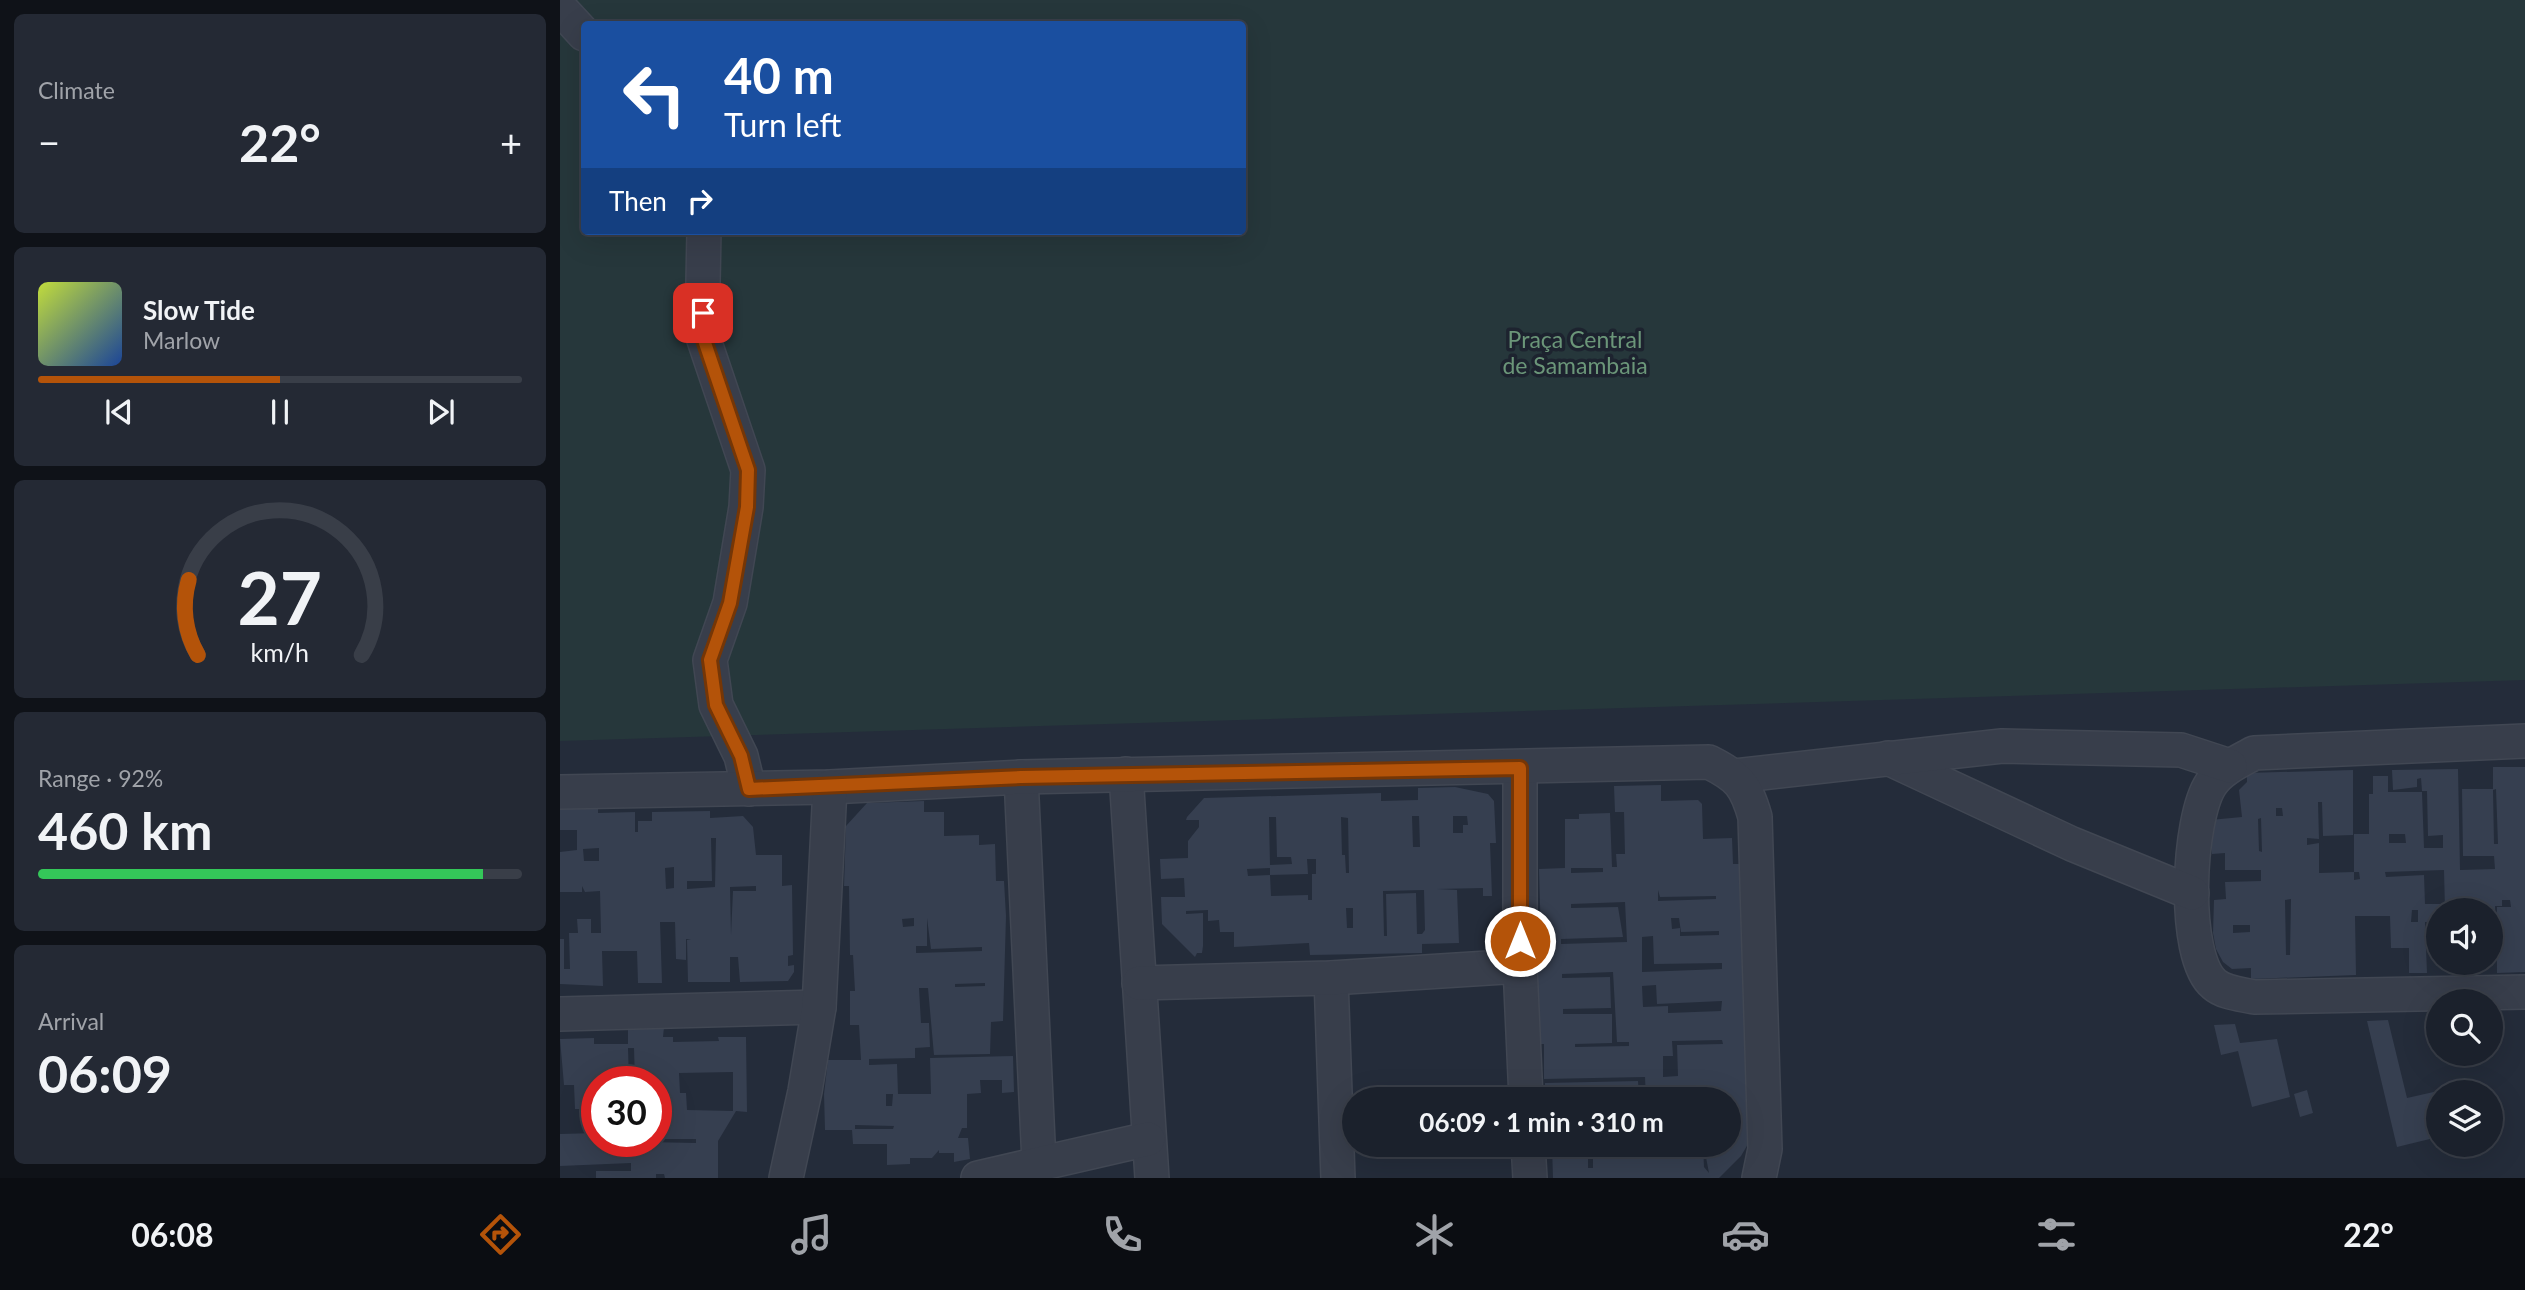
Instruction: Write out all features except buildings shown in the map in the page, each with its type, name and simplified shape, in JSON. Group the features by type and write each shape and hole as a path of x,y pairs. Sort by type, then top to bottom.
{"street":[{"path":"560,8 581,31"},
{"path":"704,235 702,334 748,470 747,507 730,603 710,660 716,705 741,756 749,789"},
{"path":"2525,741 2255,753 2230,766 2211,784 2200,811 2194,837 2192,893 2195,951 2205,973 2215,985 2231,992 2254,997 2525,992"},
{"path":"1735,776 2002,746 2181,750 2230,766"},
{"path":"1888,758 2072,844 2192,893"},
{"path":"560,792 830,787 1126,774 1520,768 1709,762 1735,776 1748,793 1755,817 1765,1149 1759,1178"},
{"path":"1520,768 1520,966 1525,1087"},
{"path":"1126,774 1152,1178"},
{"path":"1021,777 1039,1163"},
{"path":"786,1178 805,1091 819,1007 830,787"},
{"path":"1139,983 1331,978 1520,966"},
{"path":"1331,978 1338,1178"},
{"path":"560,1014 819,1007"},
{"path":"978,1178 1148,1139"},
{"path":"1529,1157 1530,1178"}],"green space":[{"name":"Praça Central de Samambaia","path":"560,0 2525,0 2525,680 560,741"}],"route":[{"path":"703,313 702,334 748,470 747,507 730,603 710,660 716,705 741,756 749,789 1126,774 1520,768 1520,941"}]}
